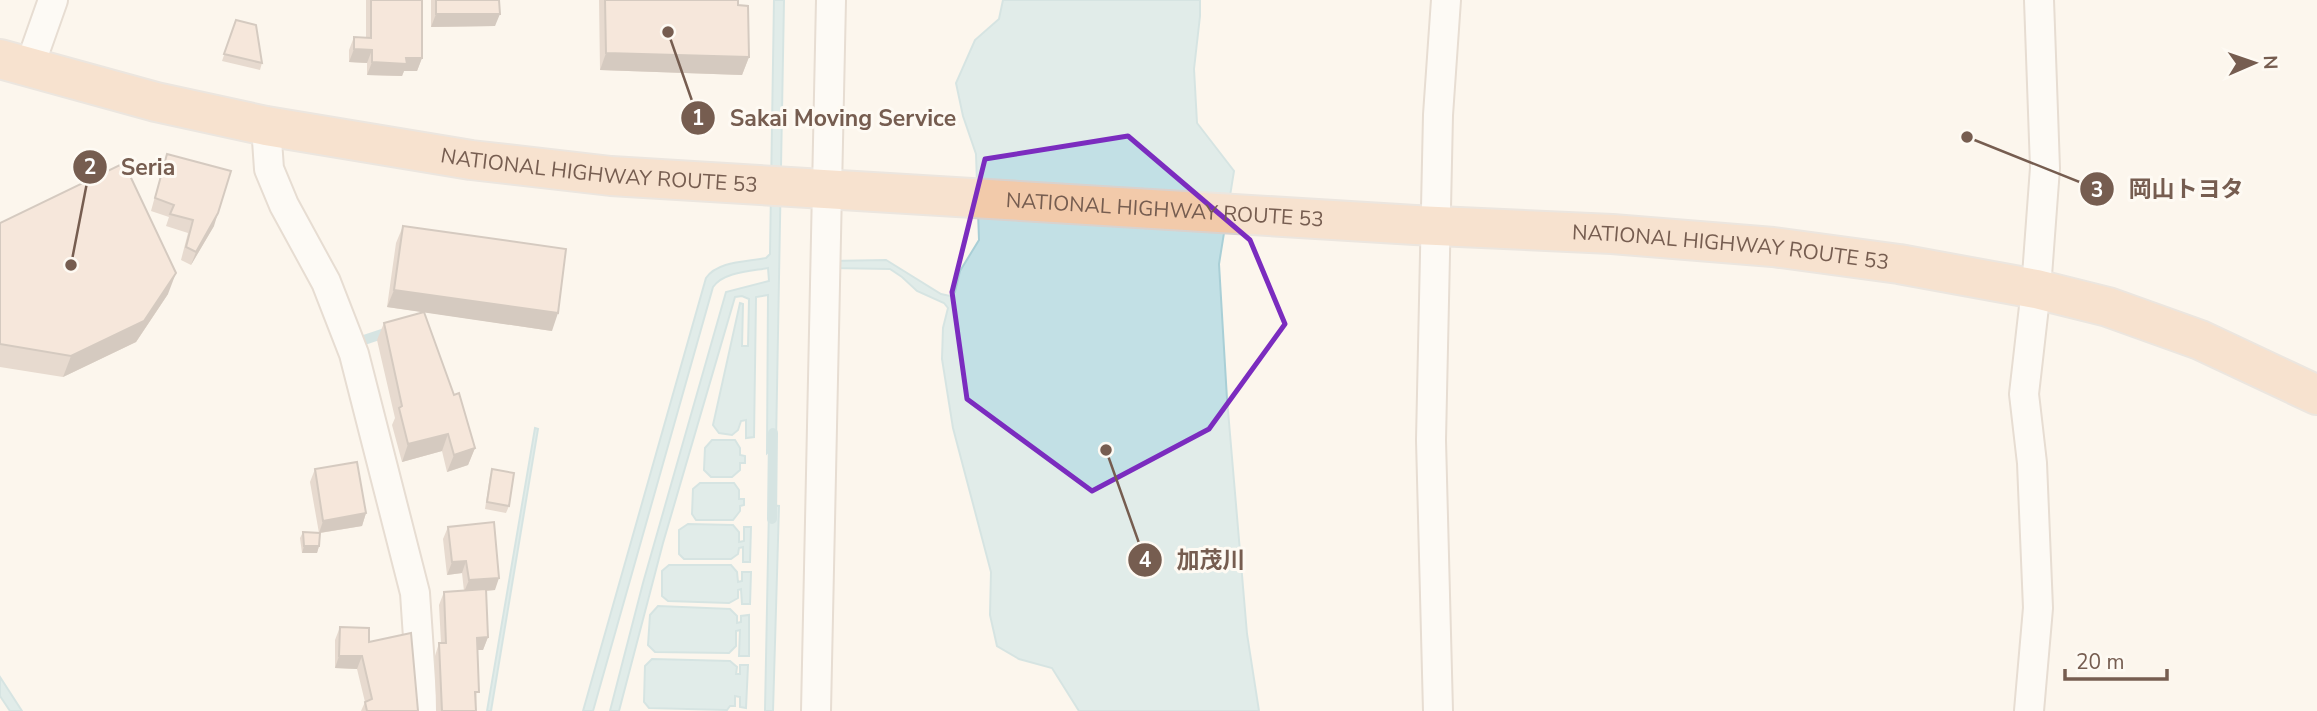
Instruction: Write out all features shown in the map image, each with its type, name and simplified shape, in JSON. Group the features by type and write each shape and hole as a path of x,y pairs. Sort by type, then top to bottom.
{"highway":[{"name":"NATIONAL HIGHWAY ROUTE 53","path":"14,64 156,102 265,127 471,160 611,176 1612,234 1773,247 1899,264 2036,289 2108,307 2200,340 2317,395"}],"street":[{"path":"14,64 53,0"},
{"path":"816,711 834,189 831,0"},
{"path":"1438,711 1426,225 1447,0"},
{"path":"2029,711 2038,608 2032,463 2024,394 2036,289 2045,168 2039,0"},
{"path":"265,127 269,169 284,205 326,282 354,354 415,593 423,711"}],"highlighted area":[{"path":"1128,136 1250,240 1285,324 1209,429 1092,491 967,399 952,292 985,159"}],"water":[{"path":"774,0 784,0 776,444 767,453 768,295 756,297 754,437 746,438 746,420 741,421 738,430 732,435 719,433 713,425 740,303 743,304 742,346 748,346 749,299 735,297 663,543 619,711 610,711 643,583 726,292 769,281 768,268 730,275 713,287 593,711 583,711 706,278 711,272 725,265 766,258 770,254"},
{"path":"1003,0 1200,0 1194,69 1197,123 1234,171 1219,264 1227,399 1247,634 1259,711 1079,711 1052,668 1019,659 997,646 990,615 991,572 953,428 942,359 943,328 948,308 944,303 917,291 890,269 831,268 831,261 886,260 941,294 950,296 955,292 960,271 979,240 976,154 963,116 956,83 975,40 999,19"},
{"path":"535,428 538,429 491,711 487,711"},
{"path":"712,440 735,440 740,448 740,455 745,456 745,463 740,463 740,470 732,477 711,477 704,470 705,448"},
{"path":"700,483 734,483 739,490 739,499 744,499 744,505 740,506 740,511 733,520 696,520 692,514 693,489"},
{"path":"769,505 779,506 773,711 765,711"},
{"path":"688,524 733,525 739,532 739,542 744,541 744,527 751,527 750,562 743,562 743,547 739,548 738,554 731,559 684,559 679,554 679,530"},
{"path":"669,565 731,565 737,572 738,582 742,581 742,572 751,572 750,604 742,604 741,589 738,590 738,598 729,603 668,601 662,596 662,571"},
{"path":"658,606 730,609 737,616 737,623 741,622 741,616 749,615 749,656 739,656 740,630 736,631 736,646 729,653 655,652 648,645 650,615"},
{"path":"652,659 730,661 737,667 736,674 740,674 740,665 748,665 746,708 740,707 740,697 735,696 735,706 730,706 727,710 649,708 644,702 645,666"},
{"path":"0,677 22,711 10,711 0,696"}],"building":[{"path":"371,0 422,0 422,58 406,58 407,64 372,62 372,50 354,49 354,37 371,38"},
{"path":"436,0 499,0 500,14 436,14"},
{"path":"605,0 738,0 738,5 748,6 749,57 606,53"},
{"path":"236,20 256,25 262,63 224,54"},
{"path":"167,154 231,171 218,213 196,252 186,247 193,220 170,214 174,205 155,198"},
{"path":"124,163 176,273 144,321 71,356 0,344 0,223"},
{"path":"403,226 566,249 558,313 394,290"},
{"path":"424,312 454,395 459,393 475,448 454,455 448,434 408,444 399,408 402,406 384,323"},
{"path":"357,462 366,513 323,521 315,469"},
{"path":"492,469 514,473 509,506 487,502"},
{"path":"494,522 499,578 469,580 466,561 452,562 448,527"},
{"path":"303,532 320,533 319,546 304,546"},
{"path":"486,589 488,637 477,638 479,692 475,692 476,711 442,711 439,643 446,643 444,592"},
{"path":"340,627 369,628 369,642 411,633 418,711 367,711 365,702 372,699 362,656 339,656"}],"waterway":[{"path":"357,346 358,342 391,331"},
{"path":"772,519 773,433"}],"place":[{"name":"Sakai Moving Service","path":"668,32"},
{"name":"岡山トヨタ","path":"1967,137"},
{"name":"Seria","path":"71,265"},
{"name":"加茂川","path":"1106,450"}]}
